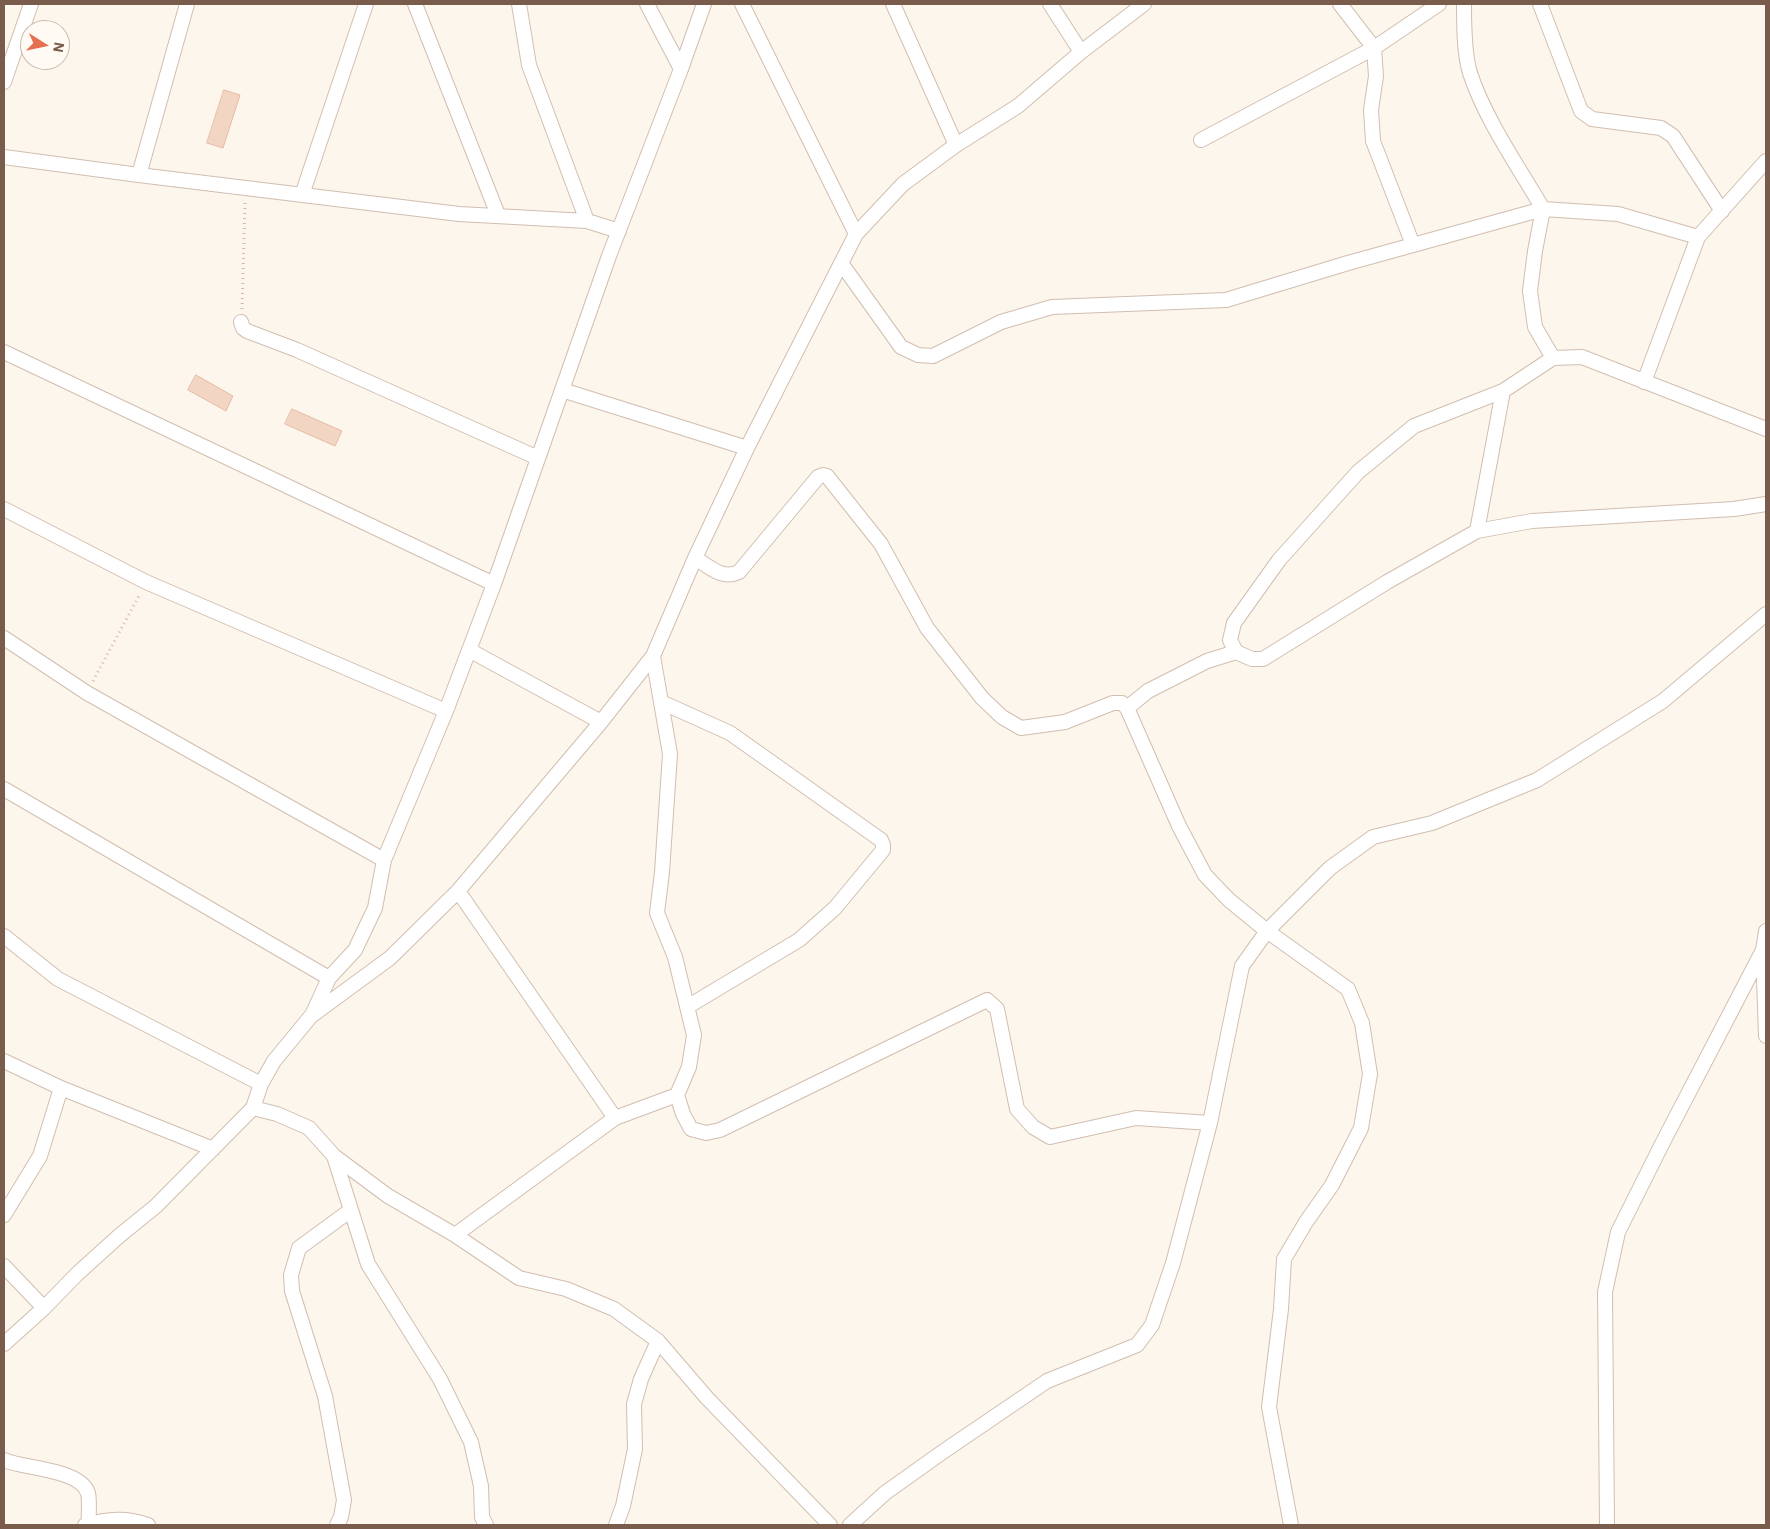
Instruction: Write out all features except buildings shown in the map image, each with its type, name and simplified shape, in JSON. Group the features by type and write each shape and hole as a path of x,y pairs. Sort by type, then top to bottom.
{"street":[{"path":"4,82 31,4"},
{"path":"139,175 187,4"},
{"path":"302,195 366,4"},
{"path":"415,4 498,216"},
{"path":"519,4 529,65 587,221"},
{"path":"647,4 681,69"},
{"path":"4,1344 44,1308 77,1274 156,1206 253,1108 261,1084 274,1061 311,1016 329,978 355,950 375,908 384,860 446,711 494,584 619,231 704,4"},
{"path":"742,4 856,234"},
{"path":"893,4 956,145"},
{"path":"1050,4 1081,52"},
{"path":"311,1016 390,958 458,891 601,722 653,656 695,558 747,448 856,234 903,184 956,145 1018,106 1081,52 1144,4"},
{"path":"1340,4 1374,48 1376,76 1370,110 1373,141 1413,245"},
{"path":"1201,140 1374,48 1439,4"},
{"path":"1464,4 1464,26 1469,71 1485,111 1543,209 1530,290 1535,327 1553,358"},
{"path":"1540,4 1581,111 1592,119 1661,128 1673,136 1722,211"},
{"path":"4,157 459,214 587,221 619,231"},
{"path":"1644,382 1698,237 1766,161"},
{"path":"841,263 901,347 918,354 932,356 1001,322 1052,307 1226,300 1543,209 1618,214 1698,237"},
{"path":"241,322 243,328 247,331 297,350 538,458"},
{"path":"4,352 494,584"},
{"path":"1766,429 1582,357 1553,358 1503,391 1414,426 1358,472 1279,560 1234,623 1230,640 1236,652 1252,659 1263,659 1387,582 1477,531 1532,521 1734,509 1766,504"},
{"path":"562,390 747,448"},
{"path":"1477,531 1503,391"},
{"path":"695,558 721,574 730,576 739,572 818,477 827,476 881,544 927,628 982,698 1002,717 1021,728 1065,722 1113,703 1122,703 1127,708 1179,826 1205,874 1229,900 1267,931 1348,989 1362,1023 1370,1074 1361,1128 1332,1185 1306,1222 1284,1259 1281,1309 1269,1407 1291,1525"},
{"path":"4,509 146,582 446,711"},
{"path":"850,1525 885,1493 1047,1381 1137,1345 1152,1326 1174,1263 1210,1123 1242,966 1267,931 1330,868 1373,837 1432,822 1537,780 1663,701 1766,614"},
{"path":"4,638 87,693 384,860"},
{"path":"469,650 601,722"},
{"path":"1127,708 1148,691 1207,661 1236,652"},
{"path":"653,656 670,754 662,872 657,913 675,957 694,1035 689,1067 677,1095 683,1114 691,1129 706,1133 720,1130 987,1000 997,1009 1017,1109 1033,1127 1050,1136 1136,1118 1210,1123"},
{"path":"661,702 730,733 881,840 883,845 883,850 835,908 799,940 687,1007"},
{"path":"4,789 329,978"},
{"path":"458,891 615,1118"},
{"path":"1766,931 1763,950 1766,1036"},
{"path":"4,936 58,979 261,1084"},
{"path":"1607,1525 1605,1292 1618,1232 1662,1142 1763,950"},
{"path":"4,1061 61,1088 213,1149"},
{"path":"4,1215 40,1156 61,1088"},
{"path":"455,1235 615,1118 677,1095"},
{"path":"253,1108 277,1114 309,1128 334,1156 388,1196 455,1235 519,1278 566,1289 614,1309 658,1341 708,1398 830,1525"},
{"path":"334,1156 368,1264 440,1379 471,1442 481,1486 482,1516 486,1525"},
{"path":"336,1525 342,1517 344,1500 325,1396 292,1291 291,1275 299,1248 351,1210"},
{"path":"4,1266 44,1308"},
{"path":"616,1525 624,1506 635,1449 634,1404 641,1379 658,1341"},
{"path":"4,1460 72,1477 83,1484 88,1494 87,1525 110,1519 148,1525"}],"path":[{"path":"241,322 246,188"},
{"path":"87,693 146,582"}]}
